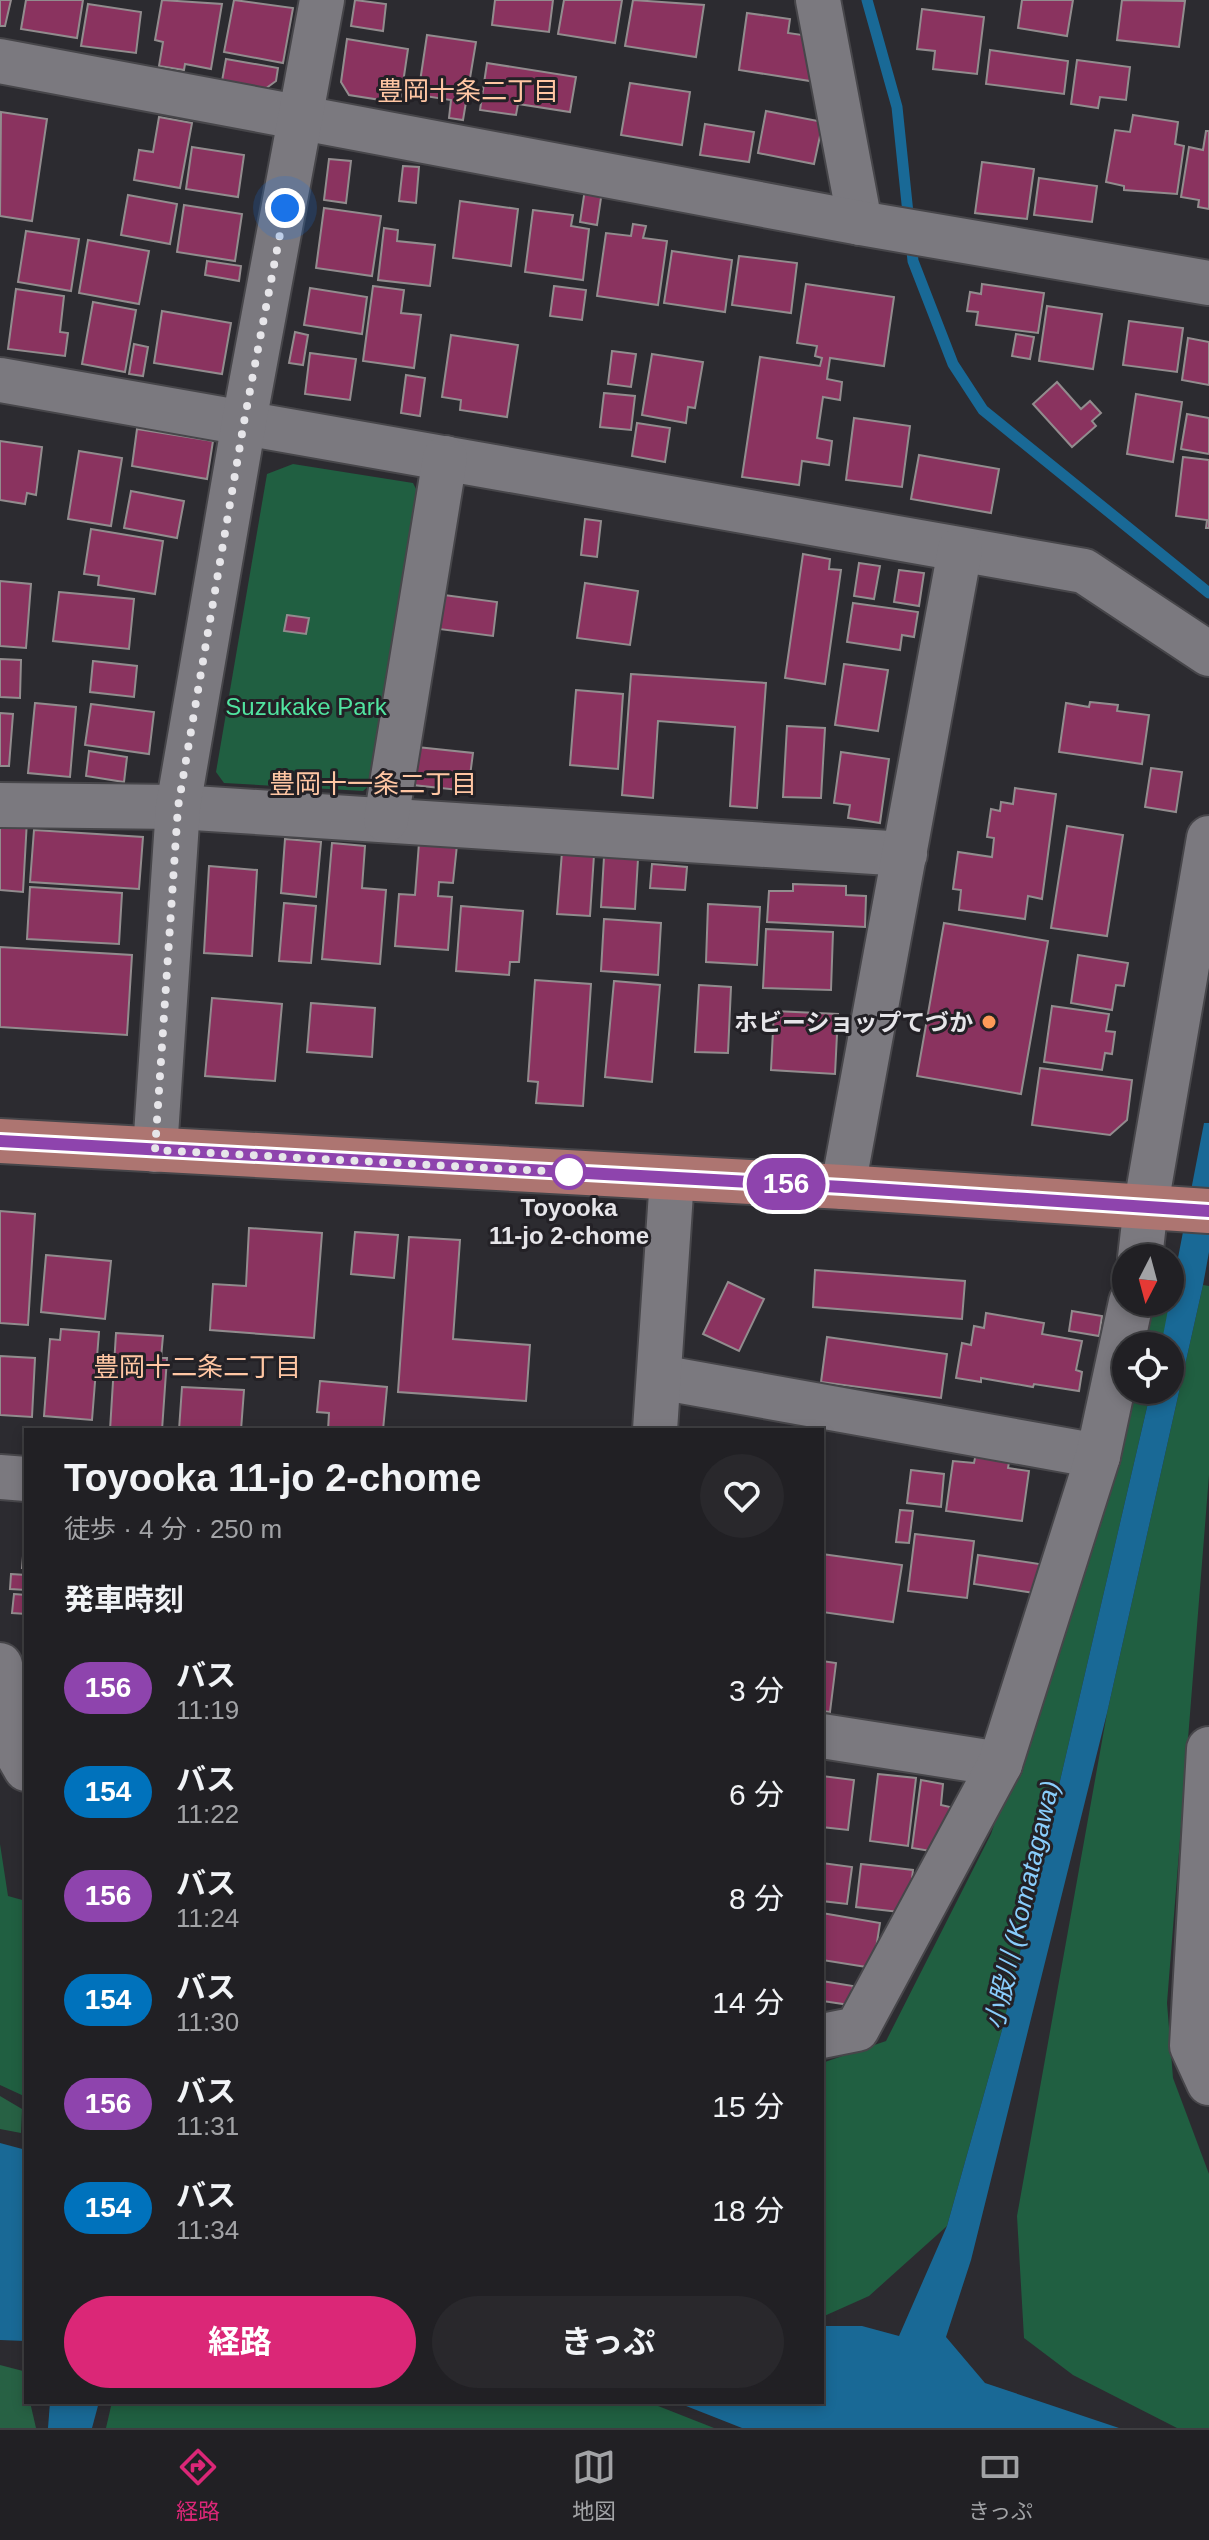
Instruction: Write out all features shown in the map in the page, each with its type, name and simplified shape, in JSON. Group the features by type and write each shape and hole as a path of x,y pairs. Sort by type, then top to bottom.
{"main road":[{"path":"0,1141 1175,1208"}],"street":[{"path":"155,1150 178,807 244,422 322,0"},
{"path":"818,0 874,225"},
{"path":"0,61 874,225 1209,283"},
{"path":"0,380 1084,571 1209,654"},
{"path":"386,820 445,458"},
{"path":"843,1187 960,550"},
{"path":"0,805 178,807 905,854"},
{"path":"1150,1244 1175,1208 1209,838"},
{"path":"655,1428 672,1178"},
{"path":"824,2036 857,2029 1000,1764 1098,1456 1128,1316"},
{"path":"659,1377 1098,1456"},
{"path":"0,1477 24,1479"},
{"path":"0,1665 19,1757 24,1766"},
{"path":"824,1736 1000,1764"},
{"path":"1209,1749 1205,1864 1192,2046 1209,2083"}],"green space":[{"name":"Suzukake Park","path":"293,464 413,483 419,495 372,783 363,791 224,783 216,772 267,474"},
{"path":"1203,1285 1209,1286 1209,1475 1167,2003 1173,2078 1209,2174 1209,2428 1177,2428 1073,2375 1024,2338 1017,2216 1107,1713 1176,1404 1184,1404 1184,1370"},
{"path":"1150,1316 1168,1316 1164,1332 1146,1332"},
{"path":"1126,1404 1148,1404 1002,2030 947,2226 869,2296 824,2316 824,2062 886,2041 991,1834 1074,1589"},
{"path":"0,1844 8,1896 24,1900 24,2096 0,2085"},
{"path":"0,2096 22,2109 21,2133 0,2129"},
{"path":"0,2365 23,2371 24,2404 30,2404 36,2428 0,2428"},
{"path":"112,2404 653,2404 714,2428 106,2428"}],"water":[{"path":"1204,1123 1209,1123 1209,1252 1184,1370 1184,1332 1164,1332 1167,1316 1184,1316 1184,1244 1181,1244"},
{"path":"1148,1404 1176,1404 1107,1713 971,2260 946,2337 985,2383 1119,2428 742,2428 681,2404 824,2404 824,2326 862,2326 899,2336 947,2226 1002,2030"},
{"path":"0,2143 24,2149 24,2341 0,2340"},
{"path":"50,2404 98,2404 92,2428 48,2428"}],"building":[{"path":"0,0 11,0 5,26 0,26"},
{"path":"26,0 83,0 77,38 21,29"},
{"path":"162,0 222,4 211,69 185,64 184,70 159,66 163,42 155,40"},
{"path":"234,0 293,8 283,63 224,52"},
{"path":"355,0 386,4 383,31 351,26"},
{"path":"495,0 553,0 549,32 492,25"},
{"path":"564,0 622,0 615,43 558,34"},
{"path":"633,0 704,5 696,57 625,46"},
{"path":"1022,0 1073,0 1067,36 1018,28"},
{"path":"1122,0 1185,1 1179,47 1117,40"},
{"path":"88,4 141,12 136,53 81,46"},
{"path":"922,9 984,17 977,74 933,69 935,51 917,49"},
{"path":"747,13 790,19 788,33 816,37 810,81 739,70"},
{"path":"427,35 476,42 463,120 449,118 451,100 418,95"},
{"path":"347,39 408,49 400,103 349,95 341,82"},
{"path":"990,50 1068,61 1064,94 986,84"},
{"path":"226,59 278,68 276,81 265,89 222,81"},
{"path":"1077,60 1130,67 1126,100 1100,97 1098,108 1071,104"},
{"path":"487,63 576,77 570,112 518,104 516,115 480,110"},
{"path":"630,83 690,92 682,145 621,135"},
{"path":"766,111 823,122 814,164 758,153"},
{"path":"1,112 47,119 32,221 0,216"},
{"path":"1133,115 1178,122 1175,144 1184,146 1177,194 1124,190 1124,186 1106,182 1115,130 1130,132"},
{"path":"159,117 192,123 180,188 134,180 139,150 153,152"},
{"path":"705,124 754,132 749,162 700,155"},
{"path":"1206,131 1209,131 1209,209 1198,207 1199,200 1181,197 1189,147 1203,150"},
{"path":"192,147 244,155 238,197 186,189"},
{"path":"329,159 351,161 346,203 324,200"},
{"path":"982,162 1034,169 1027,219 975,213"},
{"path":"403,166 419,167 416,203 399,201"},
{"path":"1039,178 1097,186 1092,222 1034,215"},
{"path":"585,189 602,191 597,225 580,222"},
{"path":"128,195 177,204 170,244 121,235"},
{"path":"460,201 518,209 511,266 453,258"},
{"path":"184,205 242,214 235,261 177,252"},
{"path":"324,208 381,216 372,276 316,268"},
{"path":"533,210 573,215 571,226 589,229 583,280 525,272"},
{"path":"633,224 646,226 643,238 667,241 658,305 597,296 606,233 631,236"},
{"path":"384,228 398,230 397,241 435,245 430,286 378,280"},
{"path":"26,231 79,239 71,291 18,282"},
{"path":"88,240 149,251 139,304 79,293"},
{"path":"672,251 732,260 725,312 664,303"},
{"path":"739,256 797,263 791,313 732,305"},
{"path":"207,261 241,266 239,281 205,275"},
{"path":"806,284 894,297 884,366 830,358 827,379 842,382 840,400 823,397 817,438 832,441 829,465 802,461 799,485 742,477 760,357 820,366 822,358 815,356 817,346 797,343"},
{"path":"982,284 1044,293 1038,333 976,325 978,312 967,311 970,292 981,294"},
{"path":"373,286 404,290 401,313 421,315 414,368 363,361"},
{"path":"554,286 586,290 582,320 550,316"},
{"path":"310,288 367,297 362,334 304,325"},
{"path":"16,289 64,296 60,332 68,333 65,356 8,349"},
{"path":"93,302 136,310 125,372 82,364"},
{"path":"1047,306 1102,314 1093,369 1039,361"},
{"path":"162,311 231,323 222,374 154,363"},
{"path":"1129,321 1183,328 1177,372 1123,365"},
{"path":"295,332 308,335 303,365 289,363"},
{"path":"1016,334 1034,337 1030,359 1012,356"},
{"path":"451,335 518,345 507,417 460,410 461,400 442,397"},
{"path":"1188,338 1209,342 1209,385 1182,380"},
{"path":"134,344 148,347 143,376 129,374"},
{"path":"612,351 636,354 631,387 608,384"},
{"path":"310,353 356,359 350,400 305,394"},
{"path":"652,354 703,362 695,408 688,407 686,423 642,415"},
{"path":"406,375 425,378 420,416 401,413"},
{"path":"1057,382 1081,409 1090,401 1101,413 1092,421 1096,426 1072,447 1033,404"},
{"path":"604,393 635,396 631,430 600,427"},
{"path":"1136,394 1182,402 1173,462 1127,454"},
{"path":"1187,414 1209,418 1209,454 1181,449"},
{"path":"854,418 910,426 902,487 846,480"},
{"path":"637,423 670,428 665,462 632,456"},
{"path":"137,429 213,441 207,479 132,466"},
{"path":"0,441 42,447 36,495 27,493 25,504 0,500"},
{"path":"79,451 122,458 111,526 68,519"},
{"path":"919,455 999,469 991,513 911,499"},
{"path":"1183,457 1209,460 1209,528 1206,528 1207,520 1176,516"},
{"path":"131,491 184,501 177,538 124,528"},
{"path":"585,519 601,521 597,557 581,555"},
{"path":"91,529 163,541 155,594 98,585 99,576 84,574"},
{"path":"803,554 830,559 829,569 841,570 825,684 785,678"},
{"path":"859,563 880,566 874,599 854,596"},
{"path":"899,570 924,573 919,606 894,602"},
{"path":"0,581 31,584 26,648 0,646"},
{"path":"585,583 638,591 630,645 577,638"},
{"path":"59,592 134,599 129,649 53,641"},
{"path":"444,595 497,602 493,636 439,629"},
{"path":"853,603 918,612 914,637 902,635 900,650 847,642"},
{"path":"287,615 309,618 306,634 284,631"},
{"path":"0,659 21,660 20,698 0,697"},
{"path":"93,661 137,666 134,697 90,692"},
{"path":"844,664 888,670 878,731 835,725"},
{"path":"631,674 766,683 757,808 730,806 735,727 658,721 653,798 622,795"},
{"path":"576,690 623,694 618,769 570,765"},
{"path":"1090,702 1118,705 1117,711 1149,715 1142,764 1059,752 1066,703 1089,707"},
{"path":"35,703 76,707 70,777 28,773"},
{"path":"91,704 154,712 149,754 85,745"},
{"path":"0,713 13,714 9,766 0,766"},
{"path":"787,726 825,728 821,798 783,797"},
{"path":"417,747 473,753 468,791 413,785"},
{"path":"89,751 127,757 124,782 86,776"},
{"path":"841,752 889,759 880,823 848,818 850,805 834,803"},
{"path":"1151,768 1182,772 1176,812 1145,807"},
{"path":"1015,788 1056,794 1042,899 1028,896 1025,919 959,910 961,890 953,889 958,852 992,857 994,838 987,837 991,809 1000,811 1001,802 1013,804"},
{"path":"0,819 27,820 23,892 0,890"},
{"path":"1067,826 1123,835 1107,936 1051,928"},
{"path":"34,830 143,837 139,889 30,882"},
{"path":"285,839 321,842 316,897 281,893"},
{"path":"332,843 365,846 362,888 386,890 380,964 322,959"},
{"path":"419,843 457,845 453,883 439,882 438,896 452,897 448,950 395,946 399,894 415,895"},
{"path":"562,852 594,855 590,916 557,914"},
{"path":"604,857 638,859 635,909 601,907"},
{"path":"652,864 687,867 685,890 650,888"},
{"path":"209,866 257,870 252,956 204,953"},
{"path":"793,884 846,886 846,895 866,896 865,927 767,922 769,891 793,891"},
{"path":"30,887 122,893 119,944 27,939"},
{"path":"284,903 316,906 311,963 279,961"},
{"path":"708,904 760,907 757,965 706,962"},
{"path":"461,906 523,911 519,962 510,962 509,975 456,971"},
{"path":"604,919 661,923 658,975 601,971"},
{"path":"944,923 1048,941 1021,1094 917,1076"},
{"path":"766,929 833,932 831,990 763,988"},
{"path":"0,947 132,955 127,1035 0,1027"},
{"path":"1078,955 1128,963 1124,986 1116,985 1112,1010 1071,1003"},
{"path":"535,980 591,984 583,1106 536,1103 538,1082 528,1081"},
{"path":"614,981 660,985 652,1082 605,1077"},
{"path":"699,985 731,987 728,1053 695,1052"},
{"path":"212,998 282,1004 275,1081 205,1076"},
{"path":"311,1003 375,1008 372,1057 307,1052"},
{"path":"1052,1006 1109,1014 1106,1031 1115,1032 1112,1054 1105,1053 1102,1070 1044,1062"},
{"path":"774,1011 838,1014 835,1074 771,1070"},
{"path":"1040,1068 1132,1080 1127,1120 1110,1135 1032,1125"},
{"path":"0,1211 35,1214 28,1325 0,1323"},
{"path":"249,1228 322,1233 314,1338 210,1330 213,1284 246,1286"},
{"path":"355,1232 398,1235 394,1278 351,1274"},
{"path":"409,1237 460,1240 453,1339 530,1345 526,1401 398,1392"},
{"path":"46,1255 111,1261 105,1319 41,1312"},
{"path":"815,1270 965,1281 962,1319 813,1307"},
{"path":"728,1282 764,1299 739,1351 703,1334"},
{"path":"1072,1311 1102,1316 1099,1336 1069,1331"},
{"path":"986,1313 1044,1323 1042,1334 1082,1341 1076,1370 1082,1372 1079,1391 981,1378 981,1382 956,1378 962,1343 971,1345 974,1326 984,1328"},
{"path":"61,1329 99,1332 92,1420 44,1416 50,1339 60,1340"},
{"path":"116,1333 163,1336 161,1358 167,1358 162,1428 110,1428"},
{"path":"827,1337 947,1354 941,1398 821,1382"},
{"path":"0,1356 35,1358 32,1417 0,1415"},
{"path":"320,1381 387,1387 383,1428 328,1428 329,1413 317,1412"},
{"path":"182,1387 244,1390 241,1428 179,1428"},
{"path":"976,1453 1010,1457 1008,1468 1029,1471 1022,1521 946,1511 953,1461 974,1463"},
{"path":"911,1470 944,1474 941,1507 907,1503"},
{"path":"900,1510 913,1511 909,1543 896,1542"},
{"path":"915,1534 974,1541 967,1598 908,1591"},
{"path":"824,1554 902,1565 893,1622 824,1612"},
{"path":"978,1555 1046,1565 1041,1594 974,1584"},
{"path":"11,1574 24,1575 24,1590 10,1589"},
{"path":"14,1594 24,1595 24,1614 12,1613"},
{"path":"824,1661 836,1663 830,1712 824,1711"},
{"path":"878,1774 916,1778 908,1846 870,1841"},
{"path":"824,1776 854,1780 848,1830 824,1827"},
{"path":"921,1780 943,1784 941,1805 950,1807 943,1853 912,1848"},
{"path":"824,1863 852,1867 847,1904 824,1901"},
{"path":"861,1864 913,1870 908,1913 856,1907"},
{"path":"824,1913 880,1923 873,1968 824,1960"},
{"path":"824,1981 853,1986 850,2005 824,2001"}],"waterway":[{"name":"小股川 (Komatagawa)","path":"867,0 897,107 909,223"},
{"name":"小股川 (Komatagawa)","path":"911,240 913,261 953,364 983,410 1209,593"}],"bus line":[{"name":"156","path":"0,1141 843,1187 1209,1211"}],"place":[{"name":"ホビーショップてづか","path":"989,1022"},
{"name":"Toyooka 11-jo 2-chome","path":"569,1172"}],"district":[{"name":"豊岡十条二丁目","path":"468,91"},
{"name":"豊岡十一条二丁目","path":"373,784"},
{"name":"豊岡十二条二丁目","path":"197,1367"}],"route":[{"path":"285,208 244,422 178,807 155,1150 581,1173 569,1172"}]}
